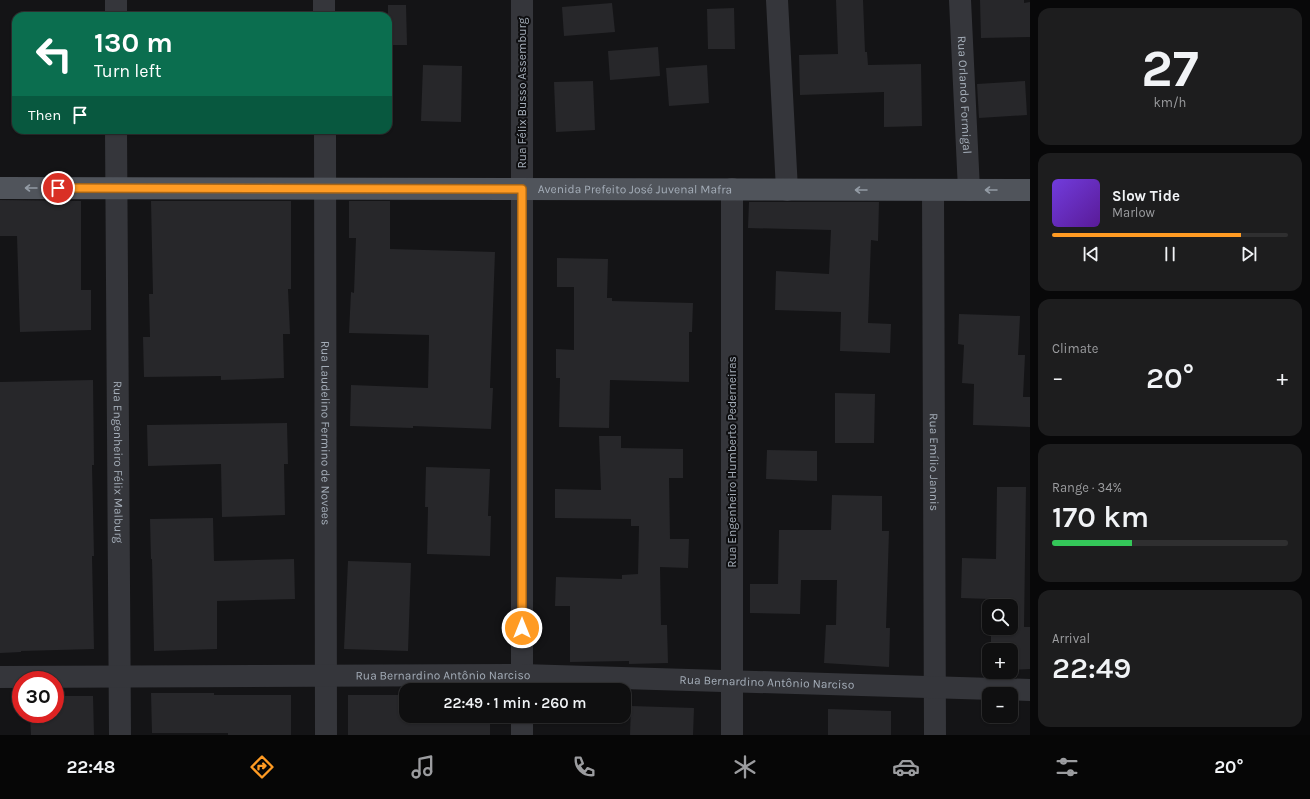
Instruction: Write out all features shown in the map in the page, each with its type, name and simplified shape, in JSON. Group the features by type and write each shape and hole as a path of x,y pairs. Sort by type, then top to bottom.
{"main road":[{"name":"Avenida Prefeito José Juvenal Mafra","path":"0,188 1030,190"}],"street":[{"path":"116,0 116,12"},
{"path":"324,0 324,12"},
{"name":"Rua Félix Busso Assemburg","path":"522,0 522,683"},
{"path":"777,0 787,190"},
{"name":"Rua Orlando Formigal","path":"960,0 969,190"},
{"name":"Rua Engenheiro Félix Malburg","path":"116,134 120,735"},
{"name":"Rua Laudelino Fermino de Novaes","path":"325,134 326,735"},
{"name":"Rua Engenheiro Humberto Pederneiras","path":"732,189 732,735"},
{"name":"Rua Emílio Jannis","path":"933,190 935,735"},
{"name":"Rua Bernardino Antônio Narciso","path":"0,677 326,676 522,683 732,681 1030,690"},
{"path":"522,723 522,735"}],"building":[{"path":"836,0 863,0 865,52 867,52 868,65 921,64 922,126 884,127 884,92 800,95 799,55 838,54"},
{"path":"980,0 1024,0 1024,3 1030,2 1030,37 981,38"},
{"path":"612,3 615,32 564,36 562,7"},
{"path":"388,5 406,5 407,45 392,45 392,12 388,12"},
{"path":"734,8 735,49 708,49 707,9"},
{"path":"658,47 660,76 610,80 608,51"},
{"path":"423,65 462,66 461,122 421,121"},
{"path":"707,65 709,103 669,106 666,68"},
{"path":"593,81 595,130 556,132 554,82"},
{"path":"1025,81 1027,115 979,118 977,84"},
{"path":"0,200 81,201 81,290 91,290 91,330 20,332 17,236 0,236"},
{"path":"151,201 291,201 291,289 288,289 290,334 283,334 284,378 221,380 221,376 144,377 143,337 150,337 149,294 153,294"},
{"path":"349,201 390,201 390,249 495,252 490,388 493,388 491,429 413,426 413,428 350,426 351,385 428,388 429,335 349,333 351,292 354,293 356,238 349,238"},
{"path":"749,202 879,202 878,241 871,240 868,323 891,324 890,353 840,351 841,312 775,310 776,271 829,274 831,230 748,228"},
{"path":"557,258 608,259 607,298 612,298 612,301 693,303 692,332 689,332 689,382 610,380 609,428 559,427 560,378 556,378 556,349 574,350 574,287 557,287"},
{"path":"959,314 1020,316 1018,355 1025,355 1023,397 1030,397 1030,427 973,425 974,384 962,383 964,345 958,344"},
{"path":"93,380 94,465 92,465 94,556 92,556 94,649 0,653 0,382"},
{"path":"835,393 875,394 874,443 835,443"},
{"path":"287,423 288,464 284,464 285,515 222,517 221,464 148,466 147,425"},
{"path":"599,436 621,436 621,448 683,449 683,478 669,478 670,539 689,539 688,568 660,567 661,625 667,625 668,663 629,664 629,661 570,662 570,606 555,606 556,577 622,579 622,575 638,574 639,526 631,526 631,519 555,518 555,489 601,490"},
{"path":"767,450 817,451 817,481 766,479"},
{"path":"426,467 490,469 488,516 491,516 490,556 427,554 428,507 425,507"},
{"path":"997,487 1026,487 1024,627 1030,627 1030,669 1018,670 1018,643 991,643 991,635 1018,635 1018,599 961,598 962,558 996,559"},
{"path":"832,495 882,496 882,531 889,531 886,628 890,628 889,667 824,663 826,625 836,625 837,580 801,580 800,614 750,613 750,584 778,584 779,530 831,530"},
{"path":"213,518 214,561 294,559 295,599 217,601 217,649 154,651 150,519"},
{"path":"348,561 411,563 408,651 344,649"},
{"path":"151,693 291,695 291,735 152,733"},
{"path":"348,695 399,695 399,723 490,723 490,735 348,735"},
{"path":"64,696 93,696 94,735 31,735 30,723 64,723"},
{"path":"631,706 694,708 693,735 630,735"},
{"path":"828,709 891,711 891,735 828,735"}],"route":[{"path":"58,188 522,189 522,628"}]}
